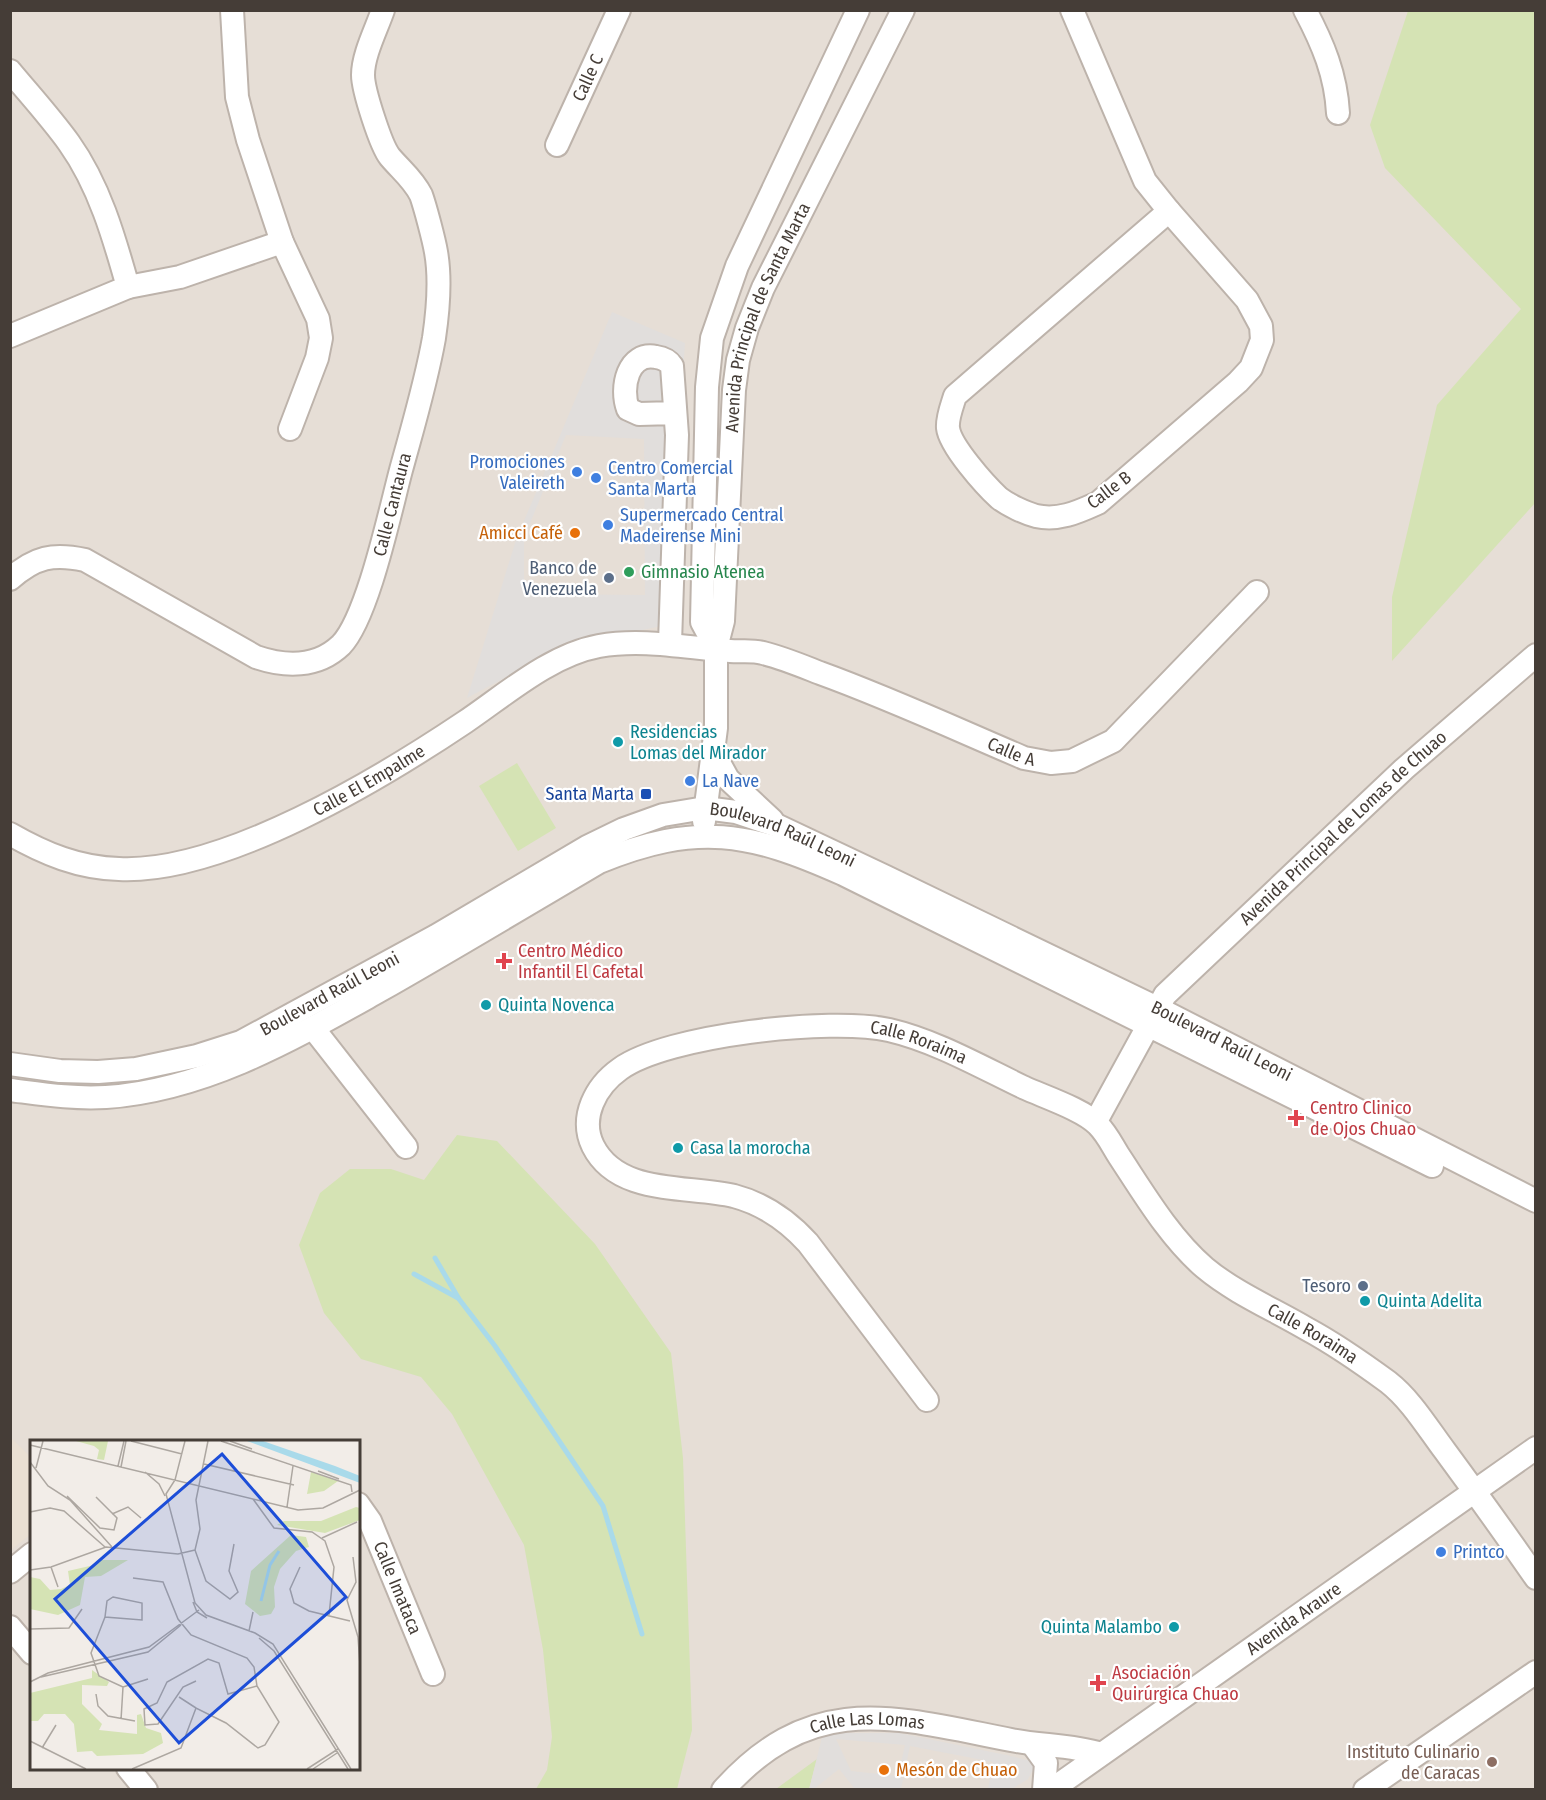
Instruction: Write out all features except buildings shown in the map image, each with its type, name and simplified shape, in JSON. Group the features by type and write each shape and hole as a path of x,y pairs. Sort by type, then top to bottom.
{"street":[{"path":"232,10 237,97 251,151 282,242 318,319 321,338 317,358 290,429"},
{"name":"Calle Cantaura","path":"10,579 22,568 42,559 62,555 85,560 256,657 276,664 289,666 315,660 339,646 348,637 380,552 426,375 439,287 436,251 421,196 409,175 388,156 378,134 363,75 383,10"},
{"name":"Calle C","path":"557,145 619,10"},
{"name":"Avenida Principal de Santa Marta","path":"716,648 702,622 707,387 712,338 726,291 858,10"},
{"name":"Avenida Principal de Santa Marta","path":"704,834 718,679 716,648 723,621 734,390 738,360 747,328 763,288 903,10"},
{"name":"Calle B","path":"1072,10 1145,181 1247,300 1261,326 1262,340 1258,355 1238,382 1098,502 1059,517 1036,516 1018,509 999,498 953,444 948,427 955,396 1169,211"},
{"path":"1305,10 1318,35 1336,84 1338,113"},
{"path":"10,72 70,144 89,178 114,236 128,287"},
{"path":"10,336 128,287 180,277 282,242"},
{"path":"670,644 676,424 706,434"},
{"name":"Calle A","path":"716,648 761,652 850,684 1024,758 1051,763 1072,761 1113,741 1257,592"},
{"name":"Calle El Empalme","path":"10,834 68,862 92,866 120,870 162,867 186,861 265,833 326,806 415,756 548,668 573,655 598,646 670,644 716,648"},
{"name":"Avenida Principal de Lomas de Chuao","path":"1095,1121 1165,995 1404,769 1536,655"},
{"path":"713,752 728,779 778,826"},
{"name":"Boulevard Raúl Leoni","path":"10,1064 60,1071 98,1072 136,1069 197,1056 241,1042 436,936 587,847 624,829 663,815 705,808 736,812 778,826 1154,1017 1536,1217"},
{"name":"Boulevard Raúl Leoni","path":"10,1090 62,1097 106,1097 148,1091 225,1069 313,1028 438,958 598,862 638,846 704,834 773,846 820,863 1154,1017 1536,1201"},
{"name":"Calle Roraima","path":"927,1400 808,1244 789,1223 766,1209 737,1197 648,1185 626,1177 606,1164 594,1147 588,1130 589,1111 598,1089 633,1059 659,1049 743,1033 809,1026 850,1025 888,1030 933,1044 1095,1121 1177,1239 1204,1267 1243,1293 1335,1346 1390,1384 1412,1407 1536,1578"},
{"path":"313,1028 406,1147"},
{"name":"Avenida Araure","path":"1051,1790 1536,1448"},
{"name":"Calle Imataca","path":"360,1507 370,1521 433,1674"},
{"path":"10,1572 30,1556"},
{"path":"10,1627 30,1651"},
{"path":"1365,1790 1536,1672"},
{"name":"Calle Las Lomas","path":"723,1790 767,1748 814,1724 845,1719 876,1717 907,1720 1033,1745 1080,1748 1101,1754"},
{"path":"1033,1745 1046,1763 1044,1790"},
{"path":"130,1770 146,1790"}],"shaded area":[{"path":"11,11 1535,11 1535,1789 11,1790"},
{"name":"Centro Comercial Santa Marta","path":"612,312 685,343 666,625 614,636 521,669 467,698 516,540","holes":["566,435 644,439 645,595 524,594 524,538"]},
{"path":"11,1438 30,1456 30,1535 11,1550"},
{"path":"823,1733 899,1733 1034,1762 1034,1768 1028,1779 1012,1789 988,1789 993,1762 910,1746 901,1789 855,1789 839,1769 814,1789 809,1790","holes":["836,1739 905,1745 898,1776 851,1771"]}],"green space":[{"path":"1408,11 1535,11 1536,502 1392,661 1392,597 1437,405 1521,309 1385,168 1370,125"},
{"path":"517,763 556,828 518,851 479,786"},
{"path":"457,1135 497,1141 595,1244 671,1353 683,1458 692,1730 677,1789 536,1789 547,1770 552,1737 543,1650 524,1545 452,1414 421,1377 361,1359 324,1313 299,1245 320,1193 350,1169 391,1169 424,1180"},
{"path":"817,1759 809,1789 776,1789"}],"waterway":[{"path":"435,1258 459,1299 495,1346 603,1506 642,1634"},
{"path":"414,1274 458,1298"}],"place":[{"name":"Promociones Valeireth","path":"577,472"},
{"name":"Centro Comercial Santa Marta","path":"596,478"},
{"name":"Supermercado Central Madeirense Mini","path":"608,525"},
{"name":"Amicci Café","path":"575,533"},
{"name":"Gimnasio Atenea","path":"629,572"},
{"name":"Banco de Venezuela","path":"609,578"},
{"name":"Residencias Lomas del Mirador","path":"618,742"},
{"name":"La Nave","path":"690,781"},
{"name":"Santa Marta","path":"646,794"},
{"name":"Centro Médico Infantil El Cafetal","path":"504,961"},
{"name":"Quinta Novenca","path":"486,1005"},
{"name":"Centro Clinico de Ojos Chuao","path":"1296,1118"},
{"name":"Casa la morocha","path":"678,1148"},
{"name":"Tesoro","path":"1363,1286"},
{"name":"Quinta Adelita","path":"1365,1301"},
{"name":"Printco","path":"1441,1552"},
{"name":"Quinta Malambo","path":"1174,1627"},
{"name":"Asociación Quirúrgica Chuao","path":"1098,1683"},
{"name":"Instituto Culinario de Caracas","path":"1492,1762"},
{"name":"Mesón de Chuao","path":"884,1770"}]}
